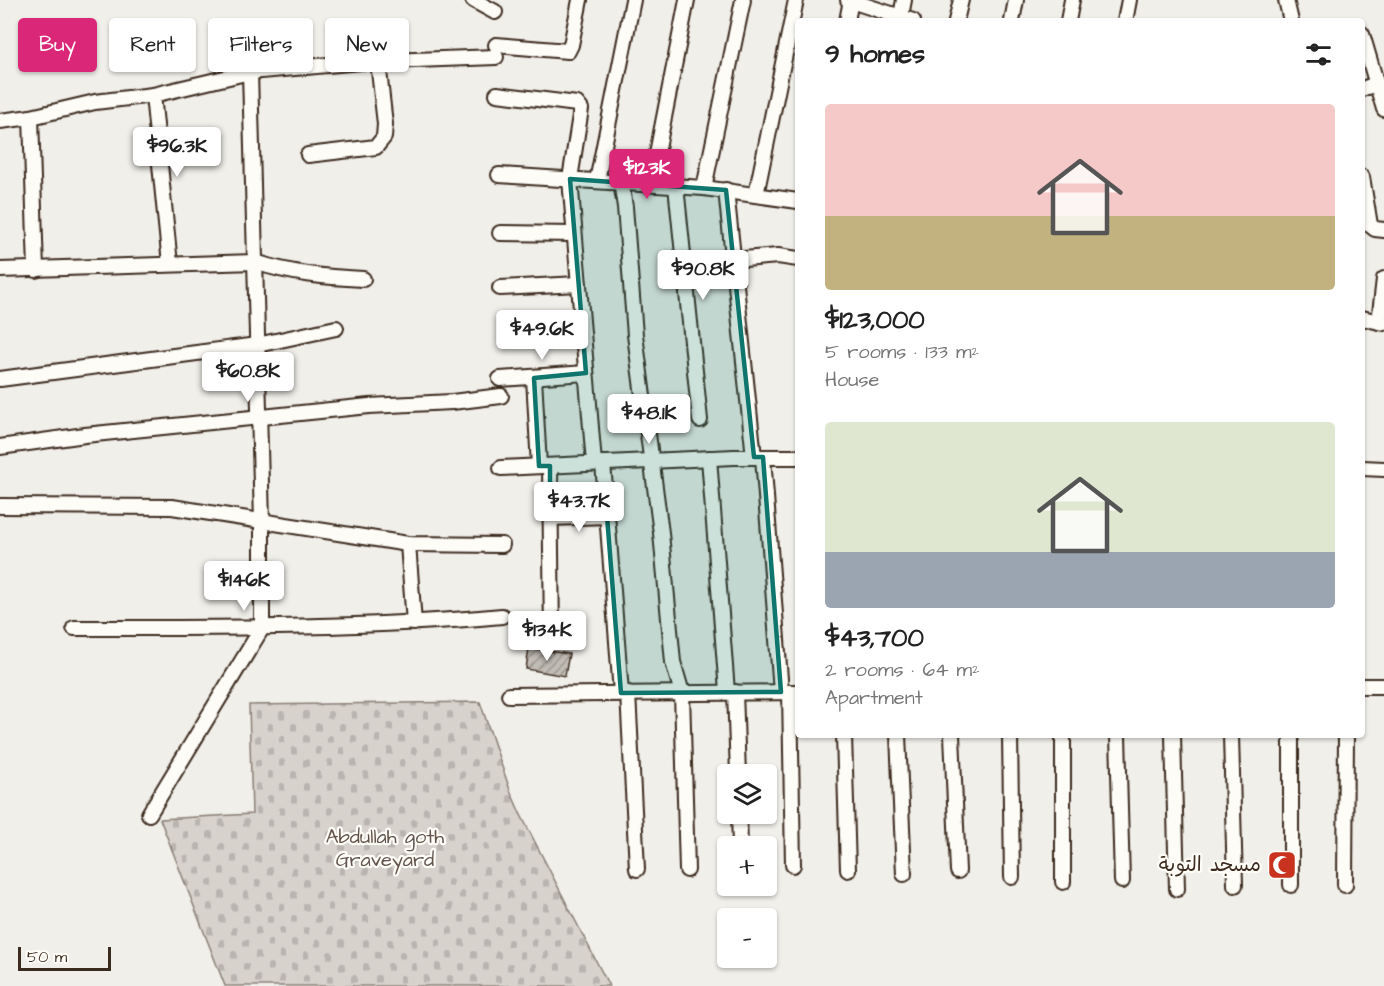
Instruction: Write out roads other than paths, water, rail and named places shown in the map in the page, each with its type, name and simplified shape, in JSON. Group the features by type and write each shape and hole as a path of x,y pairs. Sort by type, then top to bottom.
{"street":[{"path":"473,0 495,12"},
{"path":"409,59 496,51 568,51 580,0"},
{"path":"597,181 633,0"},
{"path":"651,184 687,0"},
{"path":"704,188 742,0"},
{"path":"756,195 795,0"},
{"path":"847,18 850,0 900,18"},
{"path":"904,0 905,18"},
{"path":"957,18 961,0"},
{"path":"1013,18 1016,0"},
{"path":"1069,18 1072,0"},
{"path":"1126,18 1130,0"},
{"path":"1286,0 1290,18"},
{"path":"1365,45 1384,108"},
{"path":"0,122 95,102 153,95 250,72 262,522 262,628 149,814"},
{"path":"308,155 376,147 384,137 385,124 379,72"},
{"path":"1365,88 1376,84"},
{"path":"497,94 580,105 581,109 570,179 574,234 586,373 607,516 625,693 638,869"},
{"path":"153,95 170,264"},
{"path":"31,117 36,270"},
{"path":"499,175 704,188 795,201"},
{"path":"621,182 635,335 661,533 673,662 682,693 687,870"},
{"path":"676,186 700,420"},
{"path":"726,190 758,457 790,692 794,865"},
{"path":"1365,195 1370,225 1375,229 1384,230"},
{"path":"500,233 574,234"},
{"path":"734,260 778,256 795,259"},
{"path":"0,270 255,262 284,271 363,279"},
{"path":"1365,319 1382,323 1384,279"},
{"path":"500,288 579,284"},
{"path":"0,379 257,345 336,328"},
{"path":"500,379 586,373"},
{"path":"534,378 550,518 552,637"},
{"path":"0,447 85,435 369,406 452,402 501,396"},
{"path":"501,468 709,458 795,457"},
{"path":"709,458 737,764"},
{"path":"1365,468 1384,469"},
{"path":"0,506 172,507 408,544 501,545"},
{"path":"550,518 607,516"},
{"path":"408,544 414,623"},
{"path":"74,628 262,628 414,623 502,616"},
{"path":"1365,686 1384,686"},
{"path":"508,695 790,692"},
{"path":"844,738 848,870"},
{"path":"898,738 904,874"},
{"path":"952,738 958,871"},
{"path":"1010,738 1012,877"},
{"path":"1063,738 1063,882"},
{"path":"1118,738 1122,880"},
{"path":"1173,738 1177,889"},
{"path":"1231,738 1236,885"},
{"path":"1291,738 1291,885"},
{"path":"1345,885 1346,738"}],"place":[{"name":"مسجد التوبة","path":"1282,865"}],"park label":[{"name":"Abdullah goth Graveyard","path":"385,848"}]}
